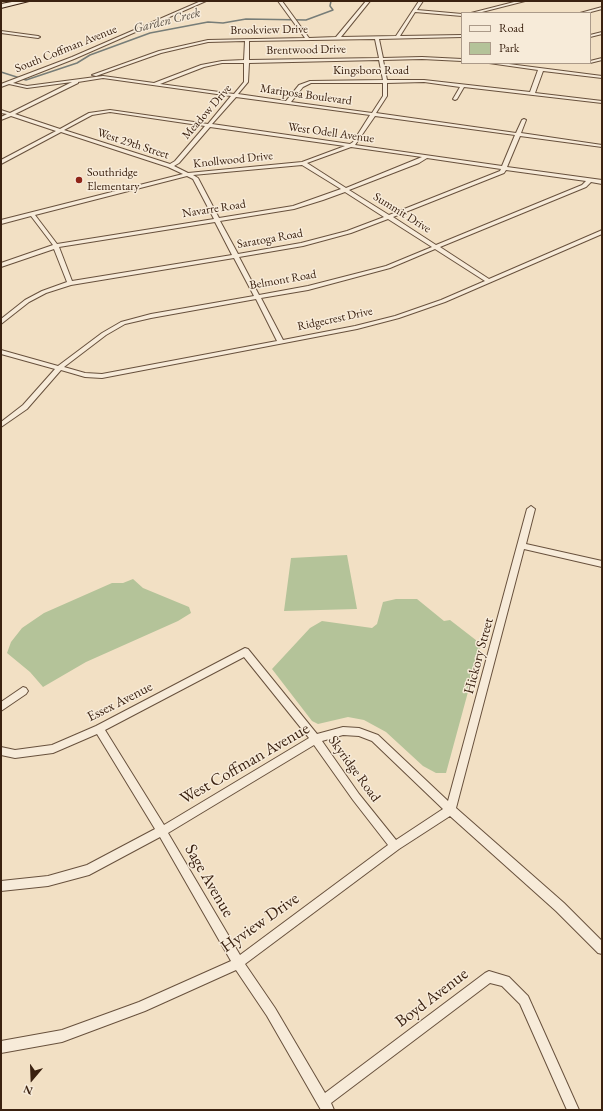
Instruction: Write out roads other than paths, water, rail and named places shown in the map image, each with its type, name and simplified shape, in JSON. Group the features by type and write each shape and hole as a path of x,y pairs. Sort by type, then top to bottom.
{"main road":[{"path":"1,6 14,2 26,1"}],"street":[{"name":"South Coffman Avenue","path":"1,86 72,58 204,1"},
{"path":"280,1 297,22 308,39"},
{"path":"338,38 368,1"},
{"path":"397,37 421,1"},
{"path":"477,12 523,1"},
{"path":"586,12 602,8"},
{"path":"414,11 461,15"},
{"path":"1,32 38,37"},
{"path":"591,36 602,33"},
{"name":"Brookview Drive","path":"82,79 178,46 208,41 461,36"},
{"name":"Knollwood Drive","path":"1,222 190,174 302,163 350,146 355,143 385,96 385,81 377,38"},
{"name":"Meadow Drive","path":"170,166 176,162 246,82 247,40"},
{"name":"Brentwood Drive","path":"154,84 203,66 222,62 380,58 436,58 461,60"},
{"path":"509,64 541,69 587,67 602,59"},
{"path":"587,67 602,76"},
{"path":"532,94 541,69"},
{"name":"Mariposa Boulevard","path":"8,83 26,86 103,77 602,146"},
{"path":"1,119 82,79"},
{"name":"Kingsboro Road","path":"288,102 301,86 310,82 385,81 424,81 602,102"},
{"path":"455,99 463,85"},
{"name":"West 29th Street","path":"1,111 170,166 190,174"},
{"name":"West Odell Avenue","path":"1,162 91,114 110,111 602,182"},
{"path":"504,168 524,120"},
{"name":"Navarre Road","path":"1,265 56,246 218,220 294,206 417,162 426,156"},
{"name":"Summit Drive","path":"302,163 489,281"},
{"name":"Saratoga Road","path":"1,322 27,301 44,292 70,283 301,246 349,232 389,217 496,175 502,172 504,168"},
{"path":"190,174 196,178 281,342"},
{"name":"Belmont Road","path":"1,425 25,407 59,368 104,334 123,323 151,316 308,288 355,277 388,267 584,186 590,180"},
{"path":"32,214 56,246 70,283"},
{"name":"Ridgecrest Drive","path":"1,352 85,375 109,376 355,328 397,317 443,301 602,232"},
{"name":"Hickory Street","path":"452,810 522,546 530,509"},
{"path":"522,546 602,564"},
{"name":"Essex Avenue","path":"1,751 15,754 53,749 99,729 245,652"},
{"name":"Skyridge Road","path":"245,652 315,739 356,797 395,846"},
{"path":"1,707 23,691"},
{"name":"Sage Avenue","path":"99,729 162,831 238,963 271,1012 325,1106"},
{"name":"West Coffman Avenue","path":"1,886 48,881 88,870 162,831 315,739 343,731 359,732 375,738 452,810 560,907 602,949"},
{"name":"Hyview Drive","path":"1,1047 70,1033 141,1007 238,963 395,846 452,810"},
{"name":"Boyd Avenue","path":"325,1106 489,977 506,981 524,1000 573,1110"}],"waterway":[{"name":"Garden Creek","path":"1,72 26,80 77,63 90,55 150,33 208,22 223,23 246,19 306,20 333,10 330,6 331,1"}],"place":[{"name":"Southridge Elementary","path":"79,180"}]}
